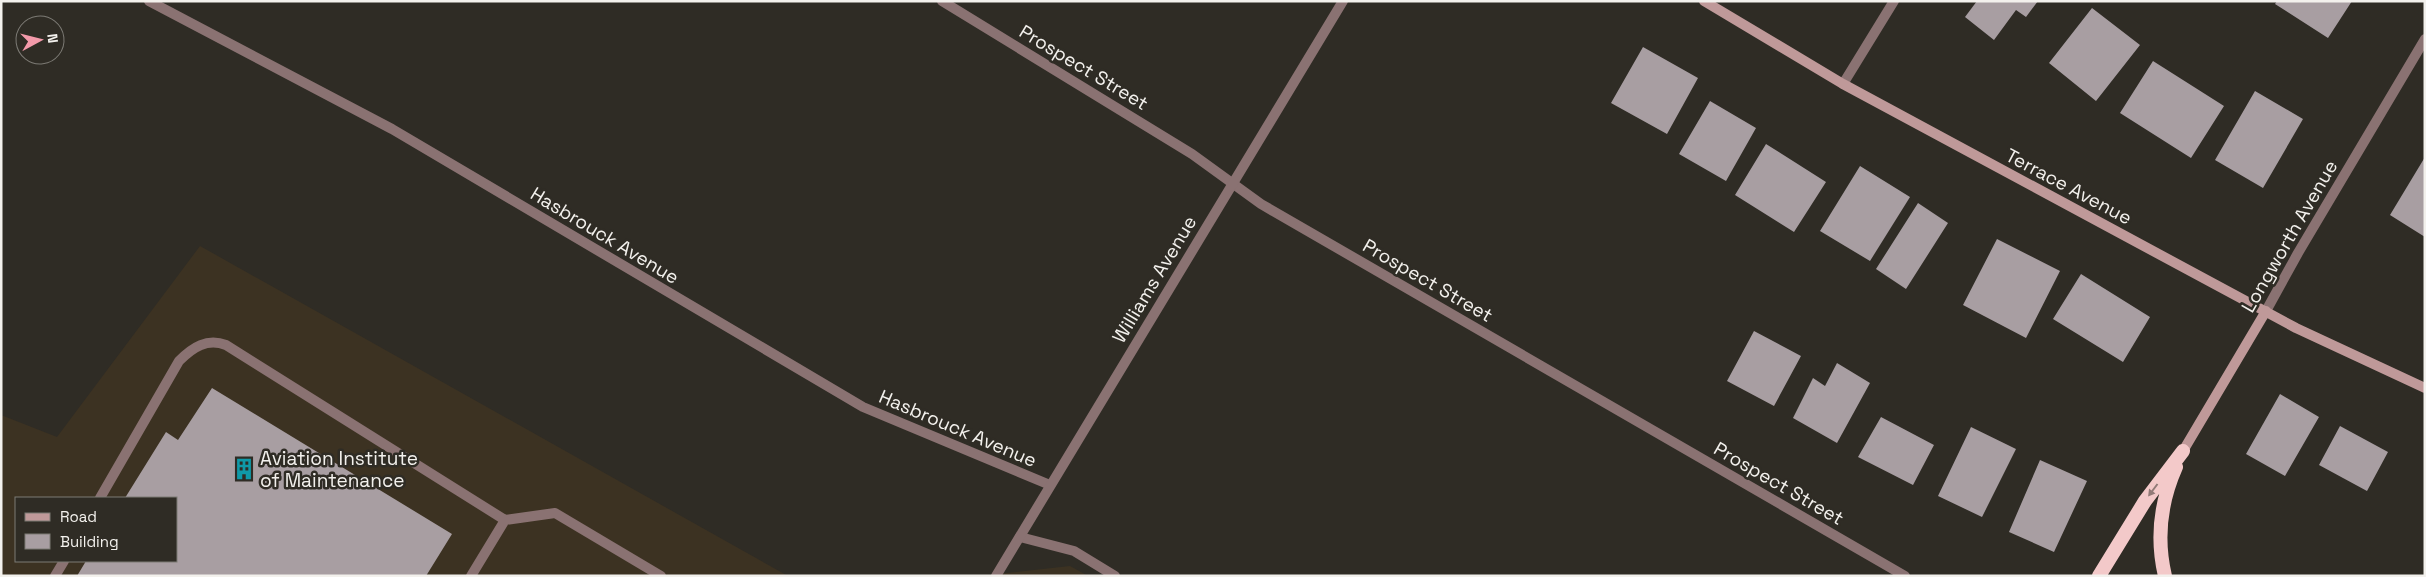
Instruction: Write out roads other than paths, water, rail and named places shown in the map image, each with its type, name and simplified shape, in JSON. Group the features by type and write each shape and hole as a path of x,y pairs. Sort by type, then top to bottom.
{"highway":[{"path":"2099,576 2145,501 2183,451"},
{"path":"2165,576 2159,542 2161,517 2168,487 2183,451"}],"main road":[{"name":"Terrace Avenue","path":"1704,1 1842,84 2296,328 2425,388"},
{"name":"Longworth Avenue","path":"2183,451 2266,311"}],"street":[{"name":"Hasbrouck Avenue","path":"148,1 392,129 863,407 1050,485"},
{"name":"Prospect Street","path":"942,1 1192,154 1261,204 1905,576"},
{"name":"Williams Avenue","path":"996,576 1232,182 1343,1"},
{"path":"1842,84 1894,1"},
{"name":"Longworth Avenue","path":"2266,311 2294,259 2425,39"},
{"path":"101,497 179,360 193,348 209,342 218,342 235,350 505,520 555,513 661,576"},
{"path":"471,576 505,520"},
{"path":"1020,537 1074,551 1115,576"},
{"path":"55,576 63,562"}],"place":[{"name":"Aviation Institute of Maintenance","path":"244,469"}]}
